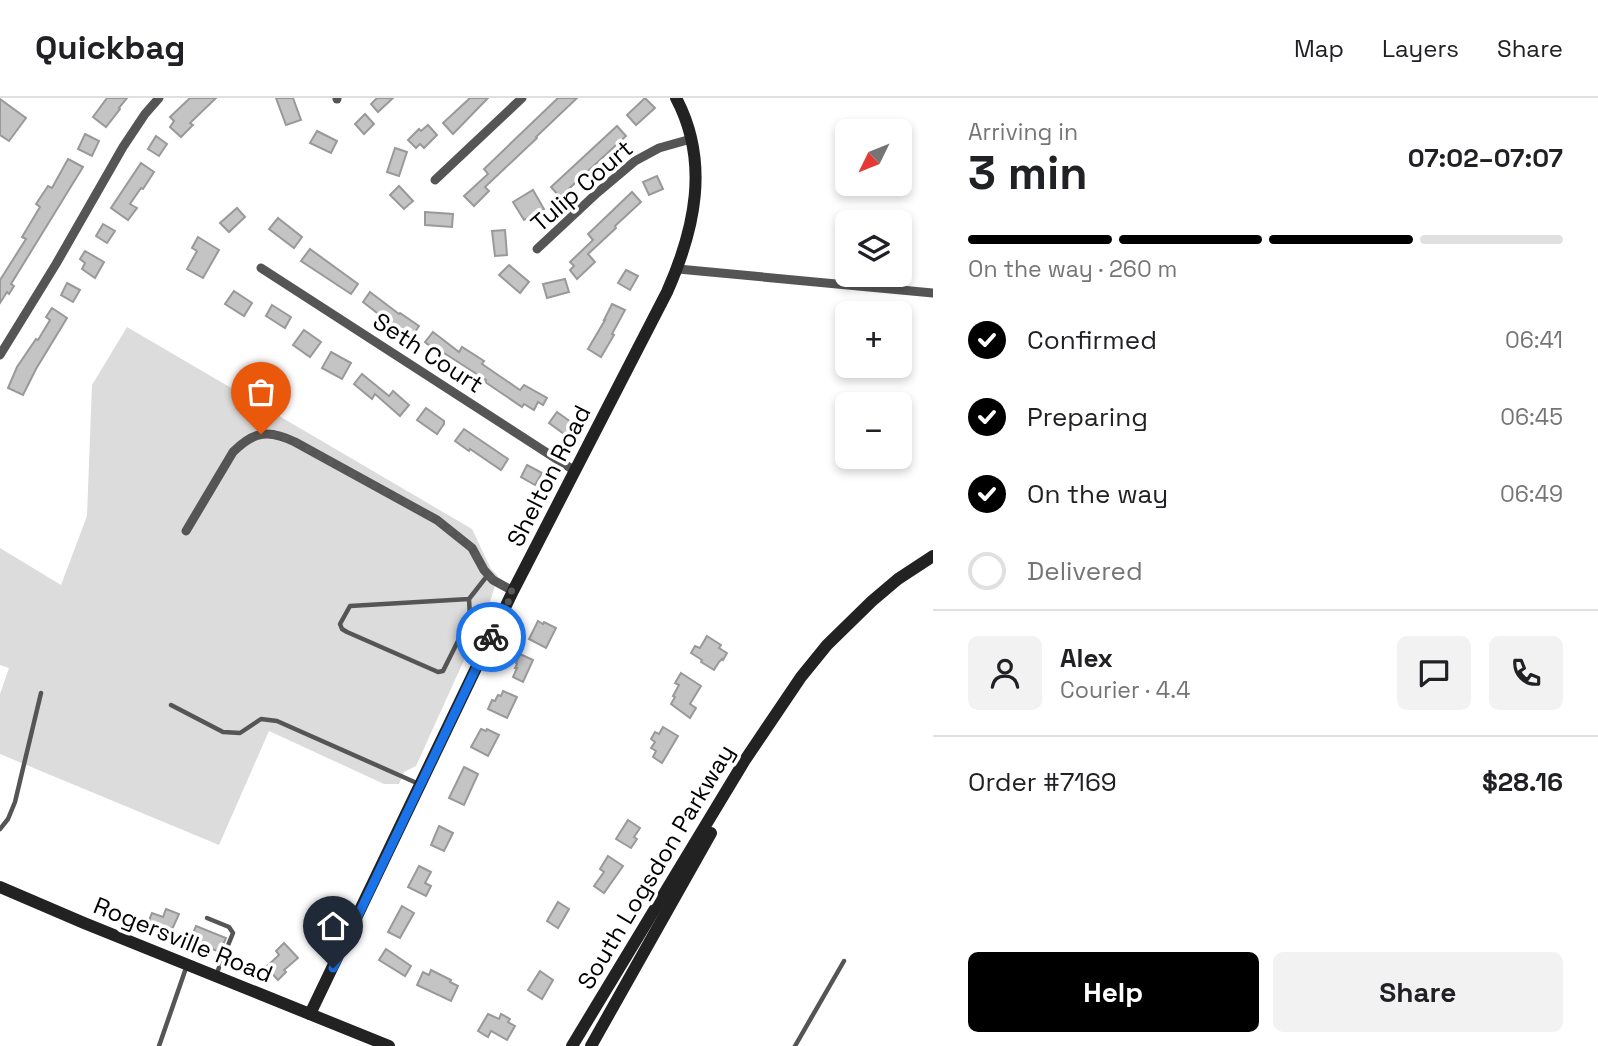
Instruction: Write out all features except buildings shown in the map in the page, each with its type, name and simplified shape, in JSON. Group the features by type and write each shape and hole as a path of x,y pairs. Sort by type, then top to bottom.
{"street":[{"path":"0,355 123,147 159,98"},
{"path":"435,180 522,98"},
{"name":"Shelton Road","path":"310,1014 513,592 678,269 689,234 696,193 696,172 691,139 676,98"},
{"name":"Tulip Court","path":"537,249 635,161 659,148 691,139"},
{"name":"Seth Court","path":"261,268 575,471"},
{"path":"678,269 933,293"},
{"path":"186,531 233,452 254,437 274,434 295,442 437,520 472,548 488,575 513,592"},
{"name":"South Logsdon Parkway","path":"572,1046 746,760 807,668 848,623 898,579 933,556"},
{"name":"South Logsdon Parkway","path":"591,1046 752,763 779,710"},
{"name":"Rogersville Road","path":"0,887 389,1046"}],"lane":[{"path":"469,599 350,606 340,624 347,632 438,672 445,669 470,618 469,599 488,575"},
{"path":"0,829 8,819 15,802 41,693"},
{"path":"171,705 223,732 240,733 261,719 277,721 420,785"},
{"path":"207,918 229,927 233,933 216,976"},
{"path":"795,1046 844,961"},
{"path":"159,1046 187,964"}],"shaded area":[{"path":"127,327 472,529 491,569 498,576 489,605 416,766 404,772 399,784 384,784 269,731 219,845 0,754 0,694 9,668 0,665 0,548 61,585 87,516 92,385"}],"way so far":[{"path":"261,434 274,434 295,442 437,520 466,541 488,575 513,592 491,637"}],"route":[{"path":"333,968 491,637"}]}
